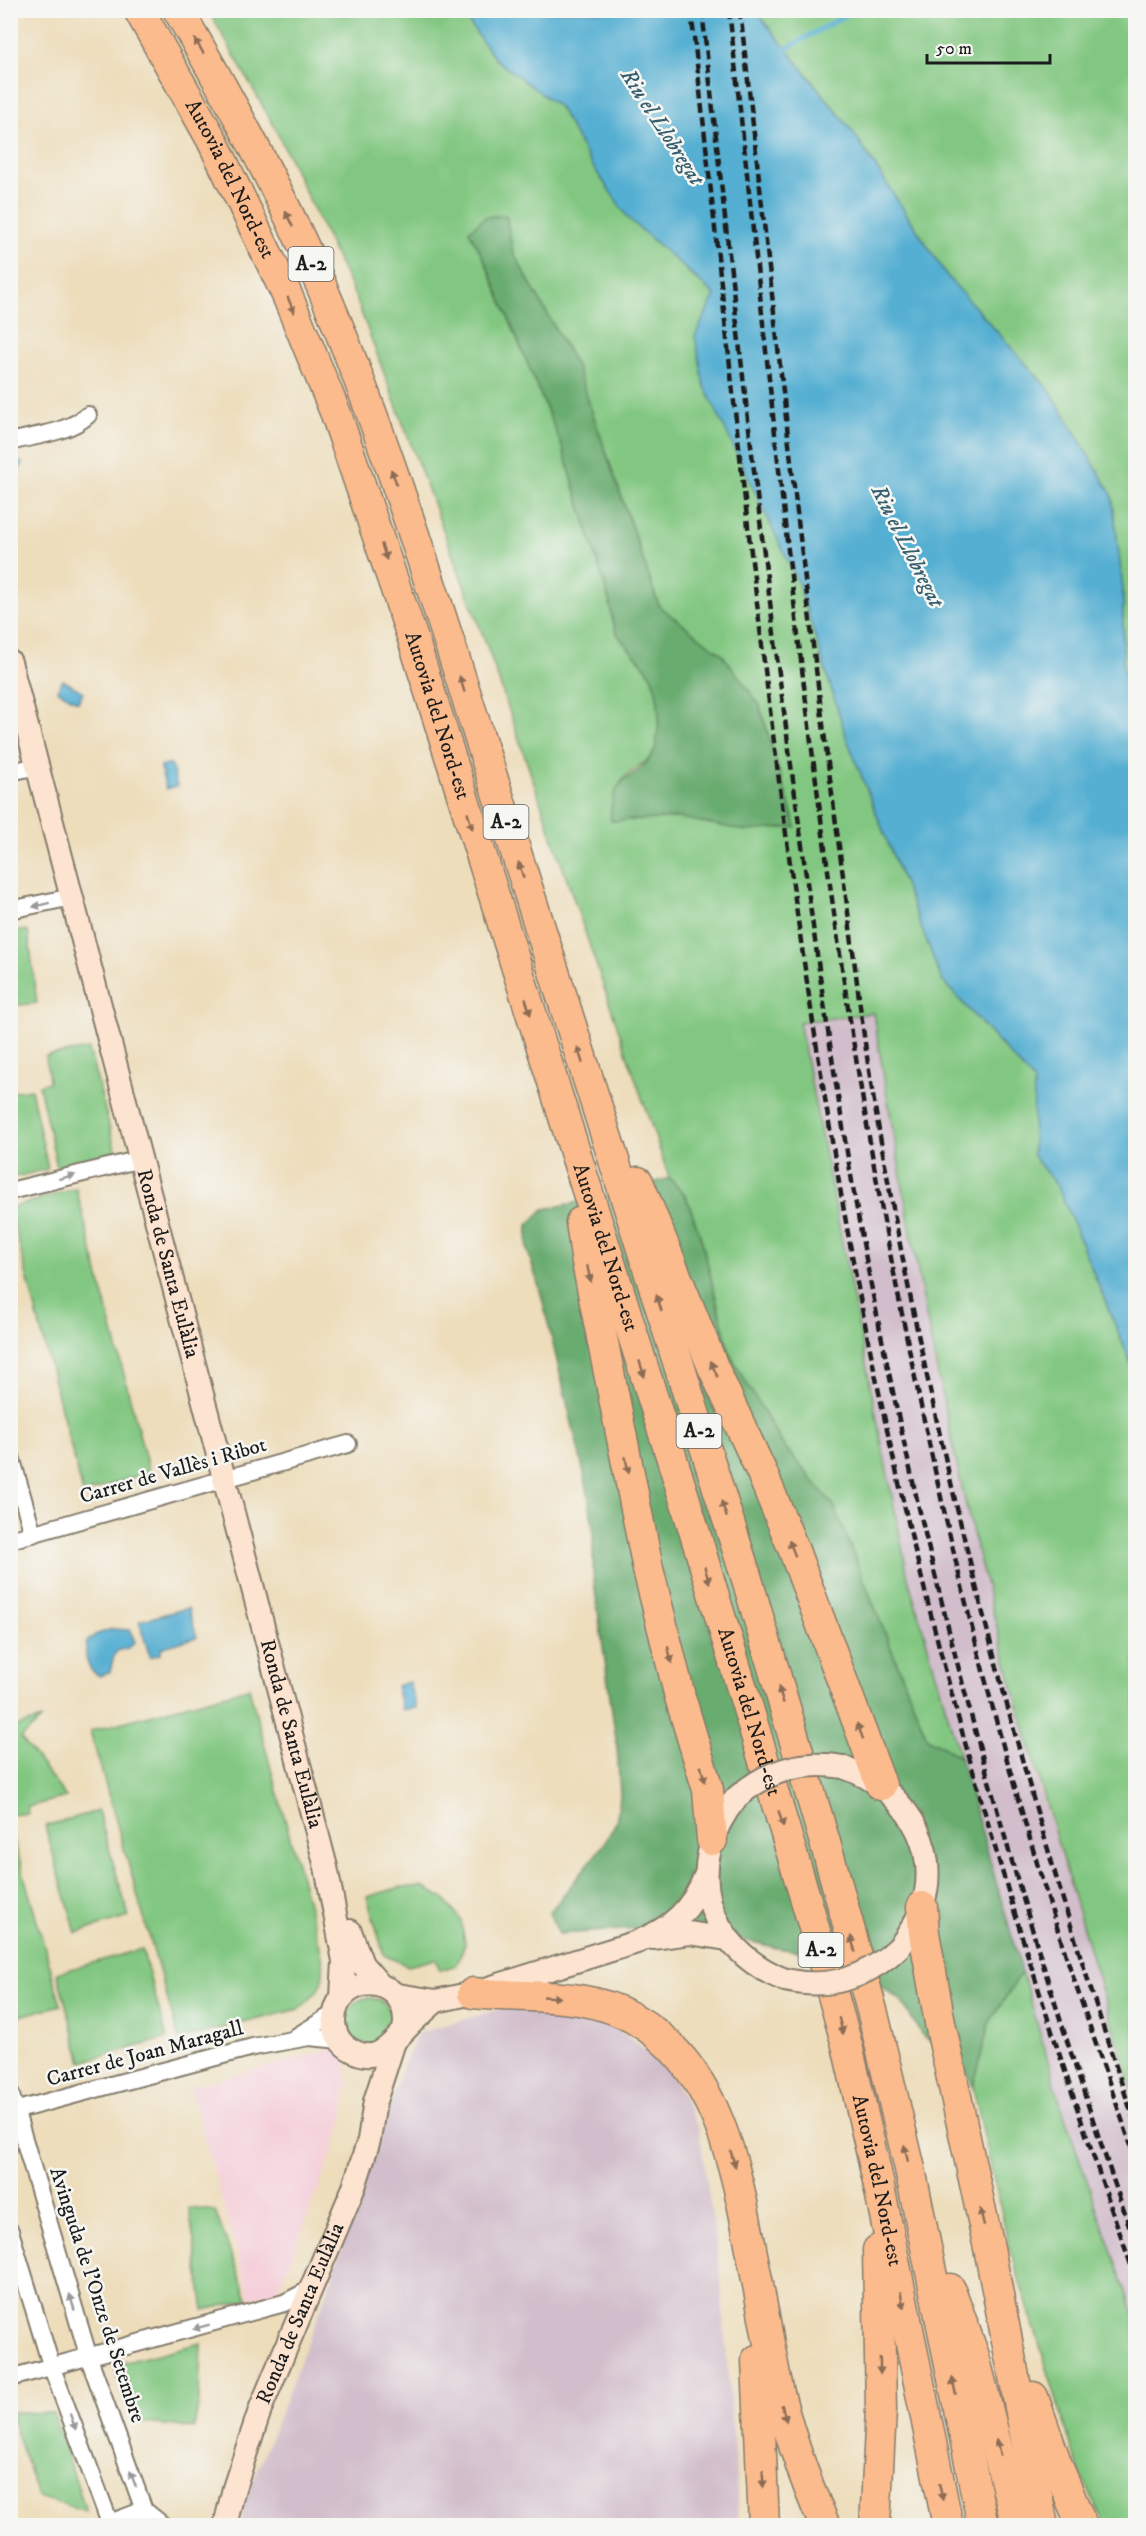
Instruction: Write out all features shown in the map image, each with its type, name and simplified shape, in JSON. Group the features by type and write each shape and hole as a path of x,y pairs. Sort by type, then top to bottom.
{"highway":[{"name":"Autovia del Nord-est","path":"139,10 182,84 251,218 336,414 414,642 680,1486 809,1910 847,2045 878,2181 948,2526"},
{"name":"Autovia del Nord-est","path":"178,10 208,62 282,204 321,285 411,524 746,1576 808,1786 873,2014 918,2210 983,2526"},
{"path":"598,1111 643,1191 713,1367 762,1473 820,1619 881,1785"},
{"path":"574,1153 586,1257 636,1512 680,1697 708,1790 712,1840"},
{"path":"922,1907 927,1956 940,2023 994,2274 1043,2526"},
{"path":"473,1993 581,2000 633,2018 668,2044 698,2082 723,2130 736,2170 784,2412 797,2458 825,2526"},
{"path":"875,2526 881,2410 878,2181"},
{"path":"918,2210 974,2356 1017,2526"},
{"path":"752,2252 764,2526"},
{"path":"994,2274 1045,2432 1082,2526"}],"main road":[{"name":"Ronda de Santa Eulàlia","path":"10,662 326,1867 344,1961 338,2005"},
{"path":"637,1942 663,1929 692,1905 706,1874 712,1840 718,1824 737,1797 764,1778 788,1768 813,1764 843,1767 881,1785 908,1812 923,1843 927,1885 922,1907 913,1927 899,1947 872,1969 841,1982 819,1984 785,1980 752,1964 727,1939 712,1910 706,1874"},
{"name":"Ronda de Santa Eulàlia","path":"326,1867 340,1896 359,1957 369,1974 390,1991"},
{"path":"375,2101 348,2046 334,2024 338,2005 357,1986 436,2001 473,1993 637,1942 689,1933 727,1939"},
{"path":"390,1991 405,2012 398,2038"},
{"path":"348,2046 370,2055 398,2038 436,2001"},
{"name":"Ronda de Santa Eulàlia","path":"223,2521 261,2407 361,2168 369,2140 375,2101 398,2038"}],"street":[{"path":"10,442 65,428 80,422 87,415"},
{"path":"10,772 38,766"},
{"path":"10,910 72,897"},
{"path":"10,1191 141,1159"},
{"name":"Carrer de Vallès i Ribot","path":"10,1540 348,1444"},
{"path":"10,1453 33,1534"},
{"name":"Carrer de Joan Maragall","path":"13,2112 291,2039 338,2005"},
{"name":"Carrer de Joan Maragall","path":"291,2039 348,2046"},
{"name":"Avinguda de l'Onze de Setembre","path":"10,2092 13,2112 89,2358 144,2510"},
{"path":"10,2231 52,2367 111,2524 144,2510 164,2526"},
{"path":"10,2378 278,2305 294,2300 313,2287"},
{"path":"278,2305 290,2315 295,2329"}],"shaded area":[{"path":"873,1012 916,1265 1037,1779 1135,2099 1135,2318 1062,2109 908,1578 799,1021"},
{"path":"500,2009 554,2009 605,2020 669,2068 699,2130 720,2270 738,2502 737,2525 241,2526 243,2507 324,2301 403,2066 418,2033"},
{"path":"343,2046 348,2082 342,2125 327,2167 278,2291 250,2298 190,2087"}],"green space":[{"path":"209,11 461,11 495,59 559,107 592,165 690,274 715,295 695,336 798,582 847,739 942,980 1034,1081 1033,1156 1058,1187 1135,1373 1135,2099 1025,1729 966,1505 927,1321 873,1013 799,1022 908,1578 960,1757 927,1738 834,1506 783,1445 730,1355 701,1238 686,1196 669,1177 488,649 355,296 274,126","holes":["506,215 513,252 577,368 659,606 759,704 796,827 680,818 611,821 612,803 618,786 655,750 659,708 652,678 622,640 615,627 610,603 562,446 484,259 469,231"]},
{"path":"756,11 1135,11 1135,713 1123,669 1123,589 1112,495 1051,392 947,276 853,132"},
{"path":"506,215 513,252 577,368 659,606 722,654 759,704 796,827 746,831 680,818 611,821 612,804 620,784 641,768 655,750 659,709 652,678 614,627 610,603 562,446 484,259 469,231 485,217"},
{"path":"28,930 37,1003 11,1006 11,932"},
{"path":"89,1049 116,1152 57,1167 39,1085 49,1082 46,1056"},
{"path":"31,1089 48,1169 11,1178 11,1092"},
{"path":"669,1178 686,1196 701,1238 730,1355 783,1445 834,1506 927,1738 960,1757 1022,1972 989,2023 973,2088 965,2066 921,2034 901,2000 836,1957 777,1948 686,1926 559,1934 549,1913 604,1844 616,1822 620,1795 617,1747 593,1576 593,1527 586,1482 541,1294 527,1248 528,1225 544,1209 605,1197"},
{"path":"76,1188 149,1472 83,1494 10,1210"},
{"path":"249,1688 320,1947 323,1967 322,1982 314,1995 299,2009 179,2039 90,1731"},
{"path":"42,1719 21,1738 66,1797 27,1807 28,1813 11,1815 11,1728"},
{"path":"98,1811 129,1917 76,1933 45,1826"},
{"path":"13,1837 61,2005 16,2017 10,1996 10,1838"},
{"path":"401,1887 423,1887 443,1898 461,1920 465,1944 457,1965 440,1970 436,1959 408,1966 384,1955 367,1897"},
{"path":"142,1949 167,2038 82,2062 57,1973"},
{"path":"1022,1972 1062,2109 1135,2318 1135,2525 1106,2525 1079,2471 1010,2250 973,2088 989,2023"},
{"path":"369,1998 378,1999 385,2005 391,2012 391,2030 385,2037 378,2043 369,2044 360,2043 353,2037 347,2030 346,2021 347,2012 353,2005 360,1999"},
{"path":"189,2208 215,2211 248,2300 204,2310"},
{"path":"201,2343 199,2400 194,2428 135,2422 114,2365"},
{"path":"10,2412 53,2413 86,2511 38,2497"}],"water":[{"name":"Riu el Llobregat","path":"461,11 756,11 853,132 947,276 1051,392 1112,495 1123,589 1123,669 1136,713 1135,1373 1058,1187 1033,1156 1034,1081 942,980 847,739 798,582 704,385 695,336 715,295 628,218 592,165 559,107 495,59"},
{"path":"13,457 23,464 11,482 11,461"},
{"path":"63,680 83,692 78,702 57,690"},
{"path":"171,764 177,786 166,789 160,767"},
{"path":"188,1608 197,1637 161,1648 161,1654 150,1657 139,1621"},
{"path":"112,1629 130,1630 135,1642 126,1649 117,1651 110,1672 100,1676 95,1674 87,1662 87,1642 95,1635"},
{"path":"409,1682 416,1708 402,1710 396,1686"}],"waterway":[{"path":"782,51 846,15"}],"railway":[{"path":"691,10 744,493 783,814 831,1134 859,1293 913,1544 979,1791 1054,2036 1136,2279"},
{"path":"702,10 775,643 818,964 873,1295 926,1536 987,1774 1058,2011 1136,2245"},
{"path":"729,10 781,491 820,811 842,971 897,1289 941,1499 993,1708 1056,1925 1136,2160"},
{"path":"740,10 789,447 829,774 867,1060 900,1247 955,1501 1020,1753 1095,2003 1136,2126"}]}
